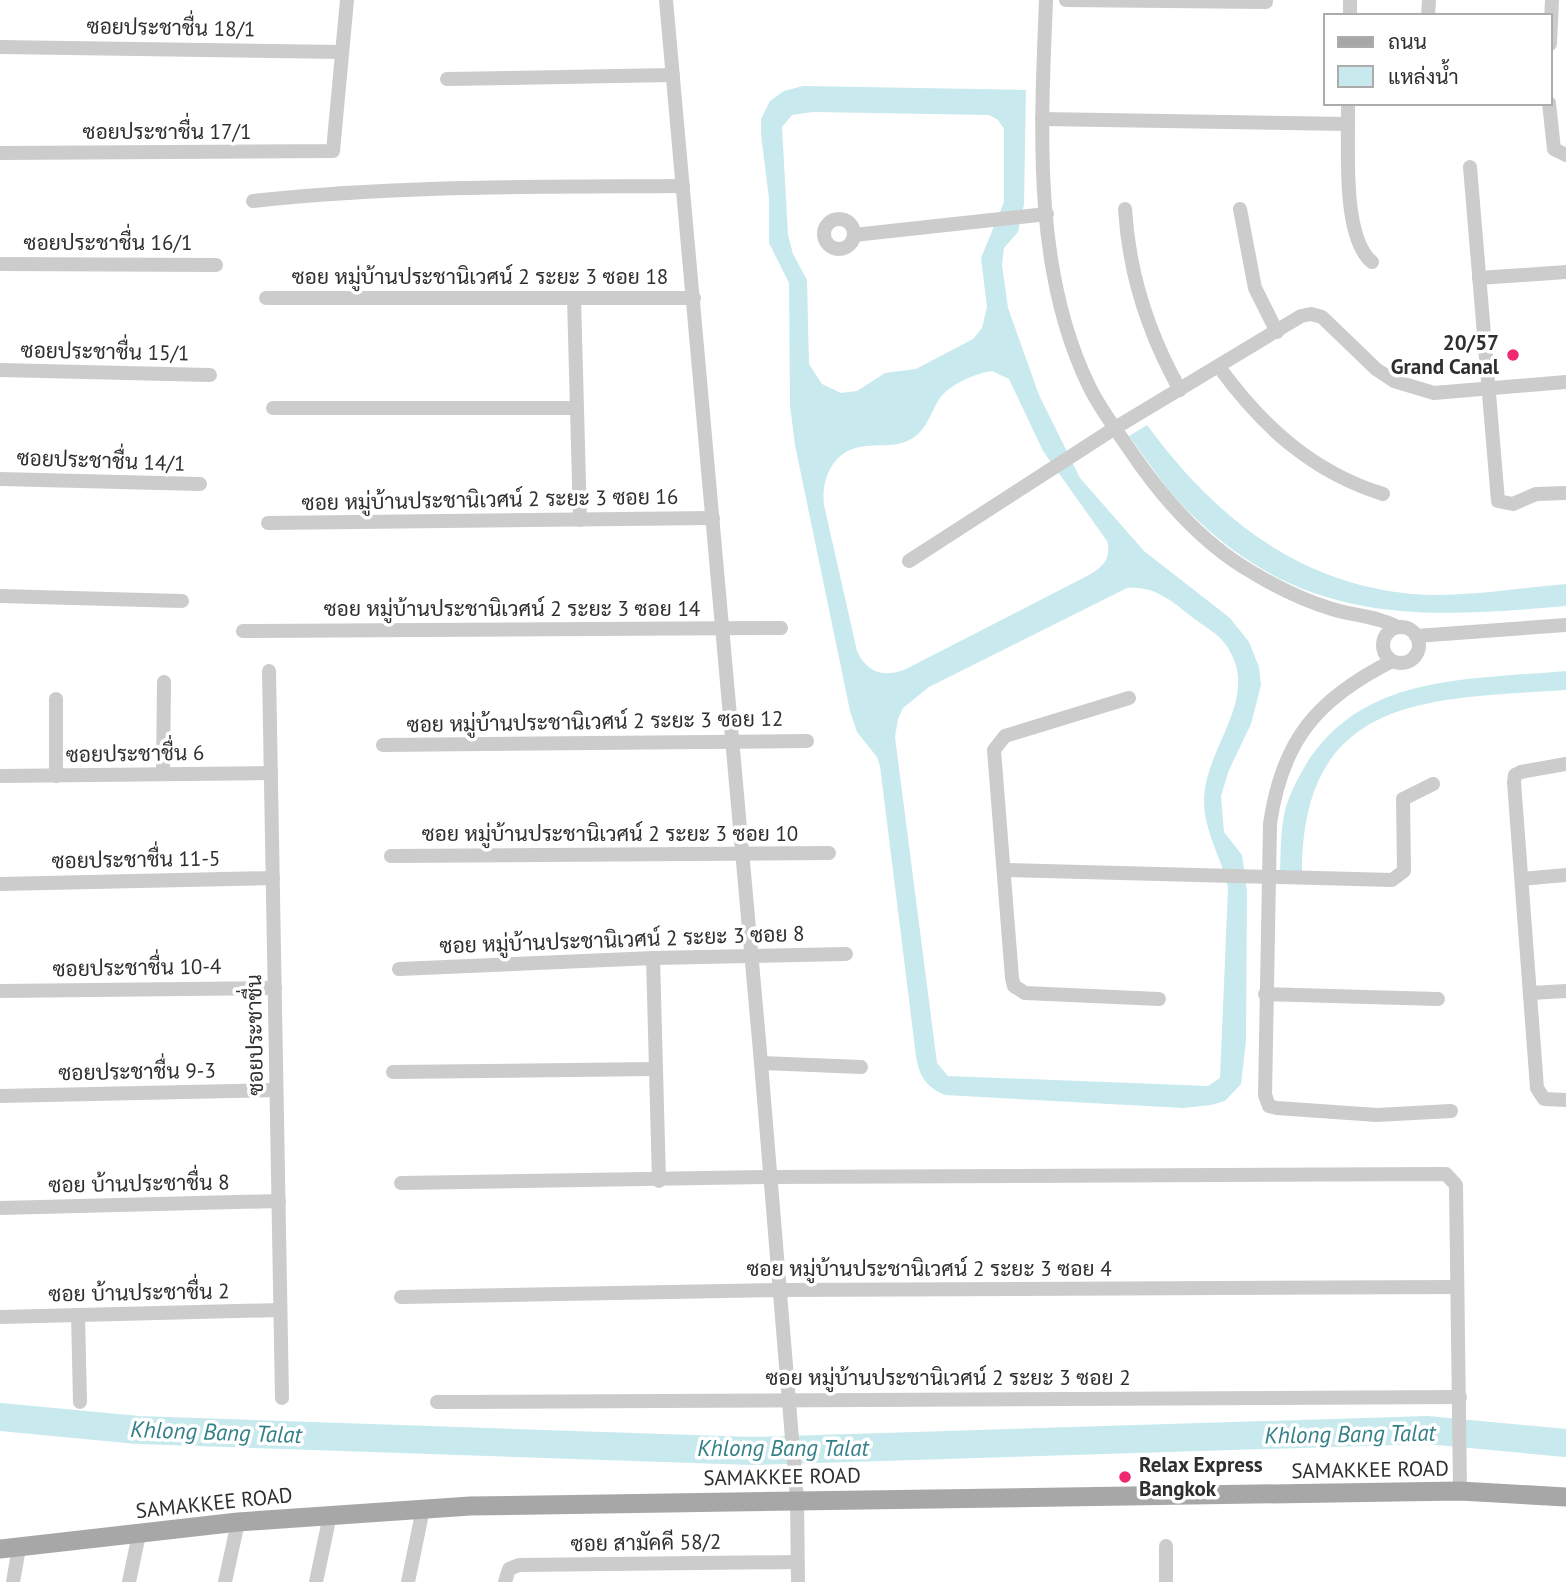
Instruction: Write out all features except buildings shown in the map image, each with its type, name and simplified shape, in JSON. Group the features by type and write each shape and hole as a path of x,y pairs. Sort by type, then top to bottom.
{"main road":[{"name":"SAMAKKEE ROAD","path":"10,1549 237,1522 423,1508 797,1499 1460,1491 1566,1497"}],"street":[{"path":"342,52 347,0"},
{"path":"666,0 780,1290 789,1429 797,1499 798,1582"},
{"path":"1046,0 1042,119 1047,214 1062,311 1074,351 1090,387 1115,428 1173,507 1253,573 1303,599 1333,610 1383,619 1398,627 1407,628 1416,636 1419,644 1415,656 1404,663 1392,661 1385,655 1384,637 1398,627"},
{"path":"1066,0 1266,2"},
{"name":"ซอยประชาชื่น 18/1","path":"0,47 342,52"},
{"name":"ซอยประชาชื่น 17/1","path":"0,153 333,151 342,52"},
{"path":"447,79 673,75"},
{"path":"1348,105 1353,220 1362,254 1372,262"},
{"path":"1549,105 1553,149 1566,155"},
{"path":"1042,119 1349,124"},
{"path":"1470,167 1486,387 1498,501 1513,504 1536,495 1566,493"},
{"path":"253,201 334,192 427,187 683,187"},
{"path":"1125,209 1134,281 1152,337 1180,390"},
{"path":"1240,209 1255,288 1277,332"},
{"path":"853,235 1047,214"},
{"name":"ซอยประชาชื่น 16/1","path":"0,264 216,265"},
{"path":"1479,278 1566,272"},
{"name":"ซอย หมู่บ้านประชานิเวศน์ 2 ระยะ 3 ซอย 18","path":"266,298 694,298"},
{"path":"573,298 580,520"},
{"path":"909,561 1048,474 1115,428 1311,314 1322,317 1359,355 1394,381 1434,393 1566,382"},
{"path":"1219,367 1243,401 1284,441 1332,475 1383,494"},
{"name":"ซอยประชาชื่น 15/1","path":"0,370 210,375"},
{"path":"273,408 576,408"},
{"name":"ซอยประชาชื่น 14/1","path":"0,479 200,485"},
{"name":"ซอย หมู่บ้านประชานิเวศน์ 2 ระยะ 3 ซอย 16","path":"268,523 713,519"},
{"path":"0,596 182,601"},
{"path":"1416,636 1566,625"},
{"name":"ซอย หมู่บ้านประชานิเวศน์ 2 ระยะ 3 ซอย 14","path":"243,632 781,628"},
{"path":"1392,661 1351,683 1334,697 1291,749 1275,789 1270,824 1265,1095 1269,1105 1377,1115 1451,1111"},
{"name":"ซอยประชาชื่น","path":"269,671 282,1398"},
{"path":"163,774 164,682"},
{"path":"1129,698 1005,736 997,744 993,758 1012,978 1019,991 1160,999"},
{"path":"56,699 56,776"},
{"name":"ซอย หมู่บ้านประชานิเวศน์ 2 ระยะ 3 ซอย 12","path":"383,745 807,741"},
{"path":"1566,764 1543,766 1515,775 1538,1093 1544,1099 1566,1100"},
{"name":"ซอยประชาชื่น 6","path":"0,776 271,773"},
{"path":"1004,870 1392,880 1401,876 1405,860 1403,799 1433,785"},
{"name":"ซอย หมู่บ้านประชานิเวศน์ 2 ระยะ 3 ซอย 10","path":"391,856 829,853"},
{"path":"1522,878 1566,875"},
{"name":"ซอยประชาชื่น 11-5","path":"0,884 273,878"},
{"name":"ซอย หมู่บ้านประชานิเวศน์ 2 ระยะ 3 ซอย 8","path":"399,969 653,957 846,954"},
{"path":"653,957 659,1181"},
{"name":"ซอยประชาชื่น 10-4","path":"0,991 275,988"},
{"path":"1531,993 1566,991"},
{"path":"1265,994 1438,999"},
{"path":"761,1063 861,1068"},
{"path":"393,1072 656,1069"},
{"name":"ซอยประชาชื่น 9-3","path":"0,1096 276,1090"},
{"path":"401,1183 659,1181 770,1177 1446,1174 1456,1185 1460,1491"},
{"name":"ซอย บ้านประชาชื่น 8","path":"0,1208 279,1201"},
{"name":"ซอย หมู่บ้านประชานิเวศน์ 2 ระยะ 3 ซอย 4","path":"401,1297 780,1290 1457,1287"},
{"name":"ซอย บ้านประชาชื่น 2","path":"0,1317 280,1310"},
{"path":"78,1315 80,1402"},
{"name":"ซอย หมู่บ้านประชานิเวศน์ 2 ระยะ 3 ซอย 2","path":"437,1402 1460,1397"},
{"path":"408,1582 423,1508"},
{"path":"316,1582 330,1515"},
{"path":"225,1582 237,1522"},
{"path":"129,1582 139,1534"},
{"path":"1166,1546 1166,1582"},
{"path":"10,1549 13,1582"},
{"name":"ซอย สามัคคี 58/2","path":"505,1582 509,1569 519,1565 797,1562"}],"water":[{"path":"803,86 1026,90 1024,204 1018,232 1004,248 1002,265 1008,308 1039,395 1080,478 1144,551 1230,618 1249,642 1259,667 1261,685 1251,724 1229,770 1221,796 1224,832 1242,855 1247,891 1246,1041 1241,1084 1225,1101 1183,1108 945,1095 928,1084 921,1075 916,1056 880,766 877,757 857,732 850,711 795,445 790,406 789,283 769,243 769,199 761,134 761,119 770,101 784,91","holes":["813,112 989,115 998,120 1004,129 1004,202 981,258 987,307 982,328 973,339 916,369 885,373 857,391 841,393 822,384 809,364 807,280 793,254 788,235 782,127 792,115","992,371 1009,379 1043,451 1107,541 1107,558 1097,570 1087,576 906,669 890,673 877,672 866,664 857,651 824,505 824,486 830,468 850,450 900,443 913,438 925,425 944,393 963,380","1127,588 1146,589 1162,595 1222,640 1234,660 1238,680 1236,700 1213,760 1204,801 1210,834 1228,888 1220,1078 1208,1086 948,1076 937,1063 895,737 903,708 929,687"]},
{"path":"1147,425 1200,488 1230,516 1261,540 1295,560 1331,576 1370,587 1431,595 1470,594 1566,584 1566,606 1461,613 1411,612 1364,606 1319,595 1274,576 1231,548 1172,494 1129,436"},
{"path":"1566,671 1566,690 1467,697 1422,705 1382,718 1349,739 1324,770 1308,814 1302,873 1280,872 1282,825 1289,798 1311,757 1338,727 1369,706 1404,691 1482,677"}],"waterway":[{"name":"Khlong Bang Talat","path":"0,1417 138,1430 752,1451 1427,1430 1566,1443"}],"place":[{"name":"20/57 Grand Canal","path":"1513,355"},
{"name":"Relax Express Bangkok","path":"1125,1477"}]}
